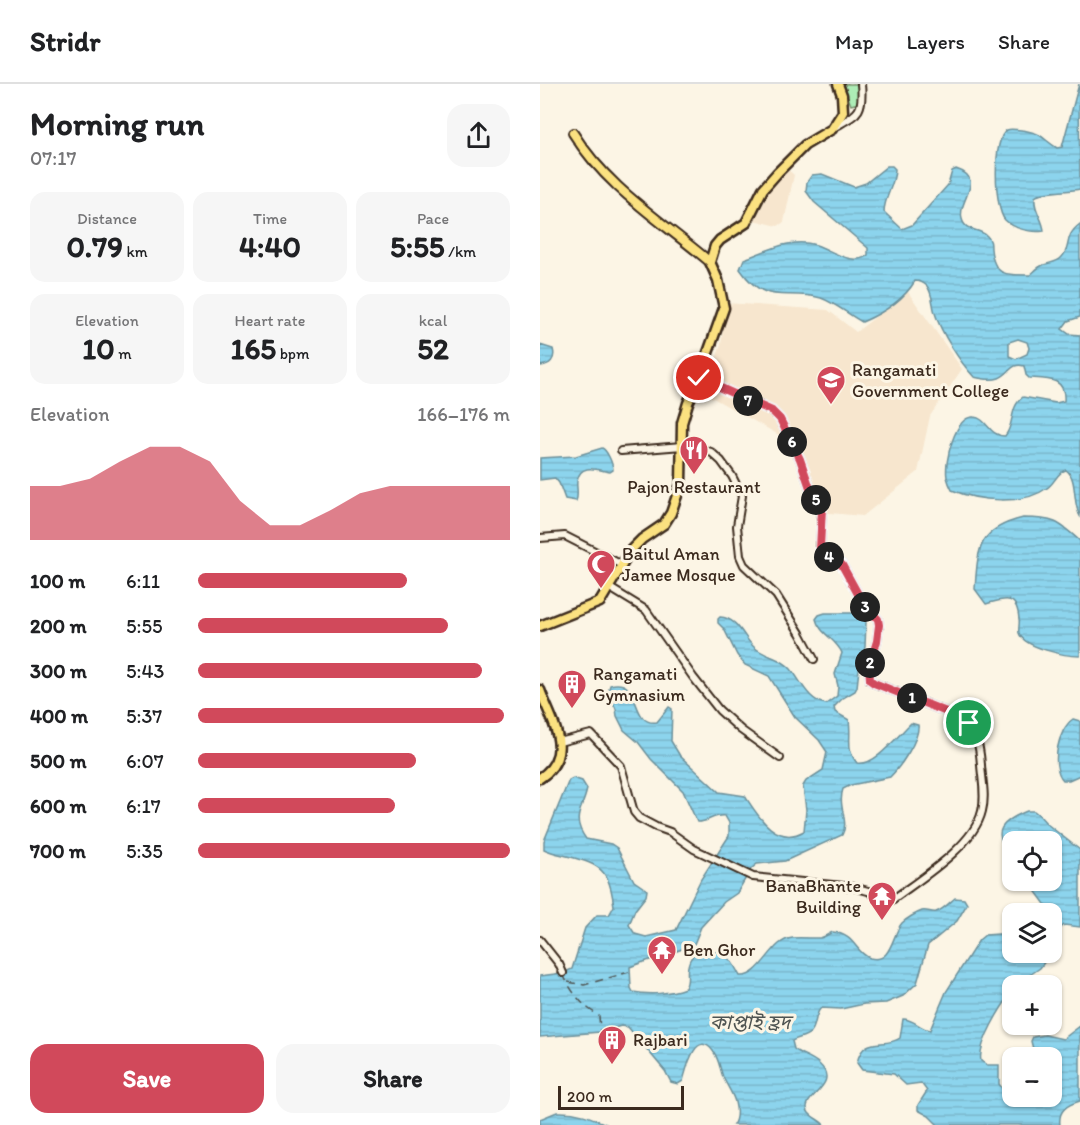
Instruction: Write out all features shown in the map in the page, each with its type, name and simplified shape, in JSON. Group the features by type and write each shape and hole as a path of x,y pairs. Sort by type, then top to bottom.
{"highway":[{"path":"540,626 600,602 631,550 642,539 664,524 671,513 681,484 682,423 723,308 718,280 710,262 715,246 720,240 746,223 763,189 778,172 806,145 832,129 843,112 842,95 838,84"},
{"path":"540,690 560,750 558,760 551,771 540,778"}],"main road":[{"path":"573,133 598,167 634,203 680,236 710,262"}],"street":[{"path":"832,129 857,114 863,102 861,84"},
{"path":"559,742 591,734 621,766 631,804 639,818 670,832 694,849 753,877 853,887 889,901 948,857 966,840 980,820 984,799 980,758 973,728 964,719 870,680 869,667 879,625 874,614 864,605 842,565 823,554 820,548 822,509 811,491 800,459 780,419 772,411 699,378"},
{"path":"621,451 704,450 711,452 721,461 742,496 737,526 740,556 744,565 776,595 814,659"},
{"path":"540,538 565,536 622,565"},
{"path":"610,588 646,610 719,710 741,730 780,758"},
{"path":"540,940 559,964 563,974"}],"shaded area":[{"path":"785,167 794,175 784,222 778,226 753,220 766,191"},
{"name":"Rangamati Government College","path":"908,292 962,369 930,416 918,472 863,516 819,512 786,439 704,393 721,345 726,303 828,310 856,332"}],"green space":[{"path":"843,84 857,84 860,103 851,105"}],"water":[{"path":"1079,84 1080,189 1050,192 1035,197 1035,206 1044,231 1029,231 1013,226 1005,220 1001,213 997,188 997,159 1002,136 1009,129 1028,131 1041,136 1057,148 1062,147"},
{"path":"887,166 895,169 884,212 902,229 912,225 948,185 952,171 956,169 965,173 970,184 963,205 962,219 966,226 988,237 995,264 998,269 1007,274 1030,275 1041,266 1060,259 1067,249 1071,233 1080,224 1080,317 1068,321 1062,329 1069,334 1080,335 1080,516 1074,485 1066,470 1060,473 1047,488 1026,497 987,499 952,490 947,477 949,451 956,431 967,418 978,418 995,433 1005,436 1016,406 1023,397 1056,403 1064,401 1064,393 1059,383 1029,378 1024,366 1020,365 996,379 974,377 946,338 927,286 915,281 905,295 892,306 862,322 821,298 768,293 759,289 740,269 744,259 779,246 797,243 816,245 849,258 856,259 868,255 868,248 814,202 806,191 807,182 812,175 822,174 854,187 866,183","holes":["1018,339 1027,342 1029,348 1027,354 1016,359 1009,356 1009,342"]},
{"path":"540,345 553,349 554,356 547,364 540,366"},
{"path":"602,448 609,457 613,470 610,472 595,469 582,471 577,481 576,501 565,499 555,478 540,480 540,458 576,456"},
{"path":"1023,518 1055,522 1080,541 1080,656 1056,653 1029,643 1019,633 1016,605 1008,600 986,604 975,589 977,562 983,542 997,528"},
{"name":"কাপ্তাই হ্রদ","path":"825,613 857,613 866,622 865,647 857,687 834,707 835,712 849,720 850,748 853,758 857,763 871,760 886,749 911,723 918,725 913,745 890,777 851,785 843,789 841,802 845,824 842,835 785,861 757,864 751,869 737,893 724,902 701,927 694,944 630,967 631,988 633,992 653,994 685,988 690,959 706,951 725,956 740,976 746,976 784,941 794,938 820,938 833,932 851,940 865,956 877,959 883,957 887,952 902,923 911,916 922,911 939,911 955,898 964,899 967,904 957,921 928,945 917,983 903,996 886,1003 864,1004 841,1009 821,1008 811,1032 792,1041 794,1049 819,1064 825,1072 826,1079 823,1085 807,1107 809,1113 824,1125 733,1125 736,1114 734,1099 715,1054 707,1045 696,1048 683,1081 678,1084 671,1082 665,1071 628,1027 621,1026 600,1032 540,1037 540,976 563,973 572,969 585,928 597,915 609,915 614,906 609,884 602,871 579,859 544,849 544,841 569,780 573,778 582,781 587,789 578,819 581,831 586,839 611,844 617,848 634,881 647,890 646,896 635,910 629,925 635,934 646,937 676,930 701,879 729,836 729,823 725,816 697,822 683,791 624,730 608,692 610,685 620,684 632,694 642,717 648,721 657,722 669,707 672,709 671,741 680,756 719,792 745,796 762,820 776,832 794,835 804,831 806,810 803,786 806,781 823,770 827,752 819,740 795,717 769,676 745,665 737,655 724,629 718,623 718,619 726,618 736,624 754,647 787,665 810,695 826,704 837,696 838,686 835,674 842,653 818,624 816,619"},
{"path":"1073,719 1080,721 1080,775 1063,780 1059,774 1056,757 1063,731"},
{"path":"1034,811 1056,831 1002,831 1002,843 1001,830 1009,820 1017,815"},
{"path":"1062,836 1080,850 1080,927 1064,925 1062,927 1062,903 1044,903 1035,891 1062,891"},
{"path":"1002,934 1002,963 1044,963 1030,975 1002,975 1002,1008 986,1036 981,1061 987,1065 999,1065 1002,1107 1062,1107 1062,1047 1032,1047 1031,1041 1033,1037 1045,1035 1063,1039 1080,1026 1080,1101 1064,1109 1060,1115 1060,1125 938,1125 918,1110 918,1105 927,1091 921,1083 906,1085 894,1074 862,1070 857,1063 864,1048 869,1045 900,1038 903,1019 930,1030 946,992 979,940 985,935"},
{"path":"557,1112 584,1115 608,1125 540,1125 540,1119"}],"ferry route":[{"path":"568,982 584,985 629,972"},
{"path":"563,974 578,998 599,1015 600,1032"}],"place":[{"name":"Rangamati Government College","path":"831,406"},
{"name":"Pajon Restaurant","path":"694,476"},
{"name":"Baitul Aman Jamee Mosque","path":"601,590"},
{"name":"Rangamati Gymnasium","path":"572,710"},
{"name":"BanaBhante Building","path":"882,922"},
{"name":"Ben Ghor","path":"662,976"},
{"name":"Rajbari","path":"612,1066"}],"route":[{"path":"699,378 772,411 780,419 800,459 811,491 822,509 820,548 823,554 842,565 857,595 878,619 877,641 869,667 870,680 969,723"}]}
